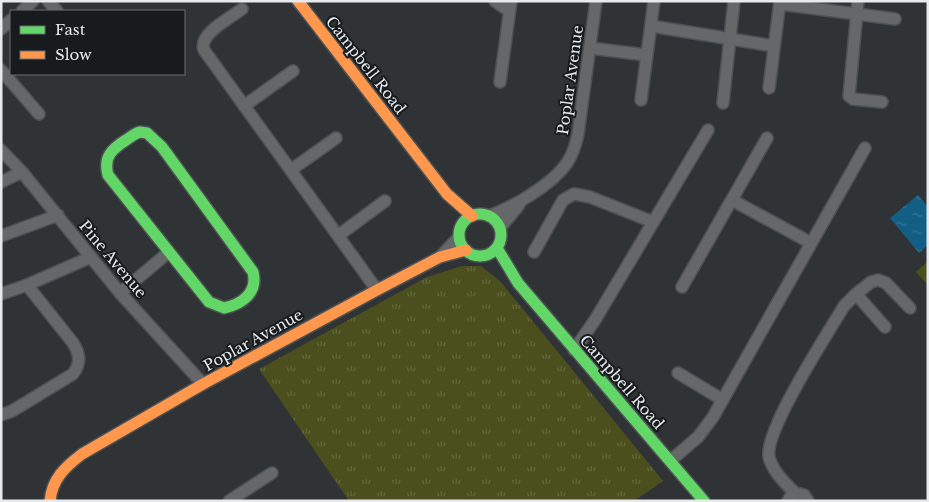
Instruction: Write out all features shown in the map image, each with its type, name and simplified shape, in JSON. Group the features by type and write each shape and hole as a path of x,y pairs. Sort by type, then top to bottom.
{"street":[{"path":"23,10 34,1"},
{"path":"495,1 510,6 500,82"},
{"name":"Poplar Avenue","path":"500,228 524,200 562,169 572,155 578,134 596,1"},
{"path":"641,100 654,1"},
{"path":"723,103 734,1"},
{"path":"858,1 849,96 853,99 882,102"},
{"name":"Campbell Road","path":"303,3 447,194 472,216"},
{"path":"769,88 780,3 895,19"},
{"path":"242,9 205,36 202,45 204,50 377,290"},
{"path":"651,26 774,46"},
{"path":"590,48 646,55"},
{"path":"1,70 39,114"},
{"path":"244,106 293,71"},
{"path":"574,350 595,320 708,130"},
{"path":"140,132 147,133 162,147 253,272 254,286 248,295 234,305 224,308 218,307 209,302 200,292 169,252 108,176 105,167 105,160 113,150 140,132"},
{"path":"291,170 336,138"},
{"path":"682,287 768,138"},
{"path":"670,461 698,436 723,400 865,148"},
{"name":"Pine Avenue","path":"1,150 58,215 120,293 204,384"},
{"path":"1,182 22,172"},
{"name":"Campbell Road","path":"447,194 460,231"},
{"path":"534,252 563,200 574,194 590,198 653,222"},
{"name":"Poplar Avenue","path":"489,216 524,200"},
{"path":"732,200 811,243"},
{"path":"338,235 385,201"},
{"path":"483,214 498,223 501,238 493,251 476,256 466,250 460,231 472,216 483,214"},
{"path":"1,236 58,215"},
{"name":"Poplar Avenue","path":"440,257 460,231"},
{"name":"Poplar Avenue","path":"50,501 52,487 61,471 67,464 82,454 204,384 377,290 440,257 466,250"},
{"name":"Campbell Road","path":"493,251 574,350 704,501"},
{"path":"120,293 169,252"},
{"path":"1,294 27,285 91,257"},
{"path":"808,501 804,495 791,498 775,470 769,455 771,438 776,426 844,306 856,294 871,282 882,280 910,308"},
{"path":"1,415 12,411 73,374 80,358 73,343 27,285"},
{"path":"856,294 885,327"},
{"path":"678,373 723,400"},
{"path":"233,500 272,473"}],"green space":[{"path":"928,261 928,285 916,272"},
{"path":"462,266 481,266 500,281 663,481 634,501 349,501 259,369 427,277"}],"water":[{"path":"918,195 928,207 928,245 919,253 890,218"}],"traffic: fast":[{"path":"140,132 147,133 162,147 253,272 254,279 251,291 248,296 237,304 224,308 209,302 108,175 107,163 110,154 121,143 140,132"},
{"path":"476,214 484,214 495,220 501,235 495,250 484,256 476,256 465,250 459,239 459,231 465,220 476,214"},
{"path":"497,248 518,283 704,501"}],"traffic: slow":[{"path":"298,1 447,194 472,216"},
{"path":"50,501 53,486 60,474 82,454 203,384 377,290 440,257 466,250"}]}
